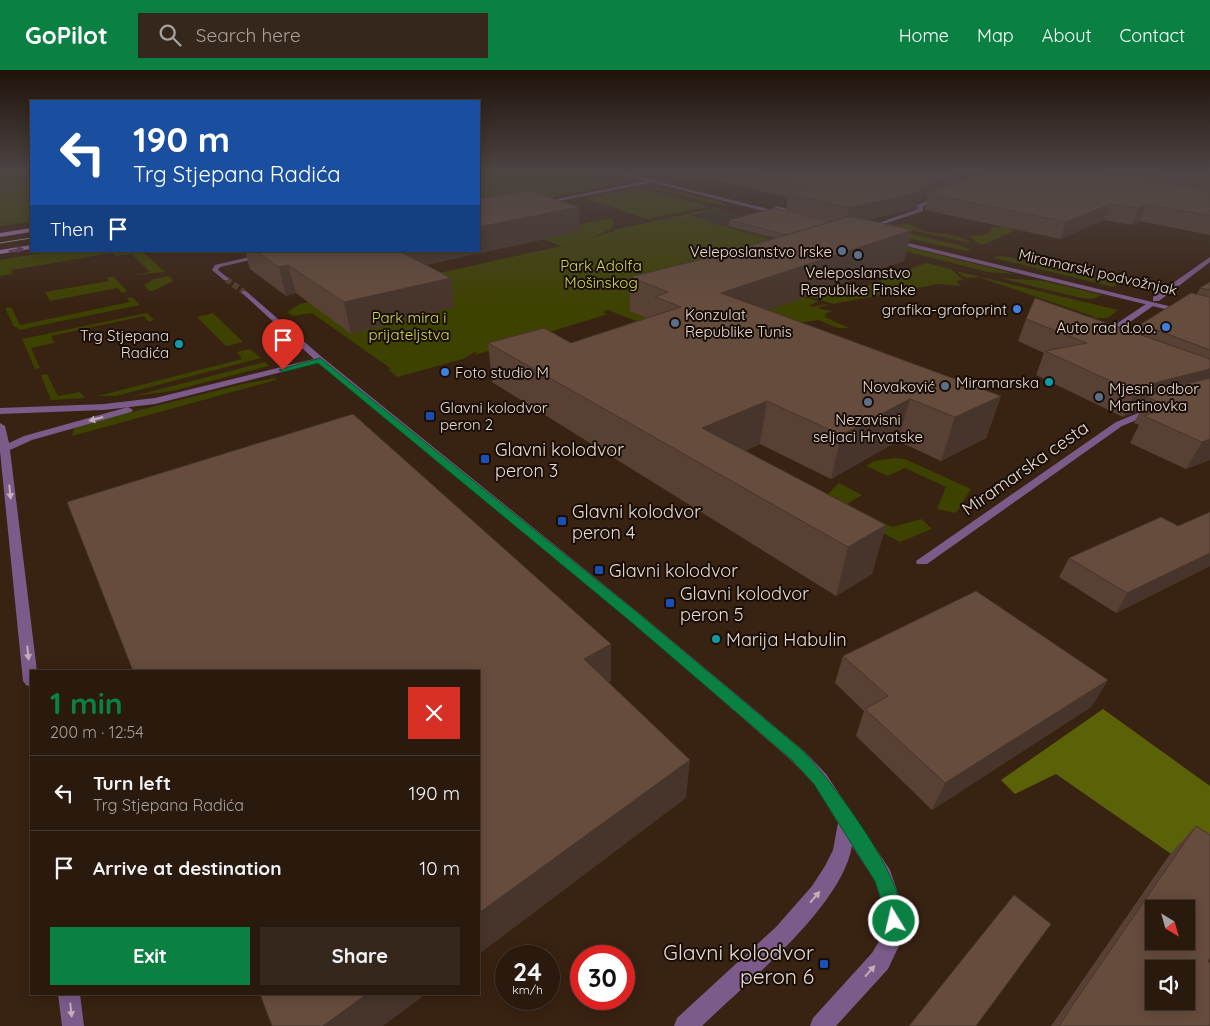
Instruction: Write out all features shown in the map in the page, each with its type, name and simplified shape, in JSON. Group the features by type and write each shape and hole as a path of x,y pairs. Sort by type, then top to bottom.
{"main road":[{"path":"0,235 30,230"},
{"path":"0,252 30,247"}],"street":[{"path":"801,217 851,229"},
{"path":"869,230 904,217"},
{"path":"884,237 1154,302 1210,318"},
{"path":"226,279 215,270 217,266 281,252"},
{"path":"1114,344 1108,336 1110,332 1154,302 1210,259"},
{"path":"244,292 320,360 627,611 798,756 820,779 883,877 894,908 894,935 880,961 821,1026"},
{"name":"Miramarski podvožnjak","path":"1154,302 1210,313"},
{"path":"5,449 44,433 320,360"},
{"path":"0,411 112,406 176,398"},
{"name":"Miramarska cesta","path":"922,561 1119,424 1168,406"},
{"path":"0,426 5,449 30,672"},
{"path":"685,1026 783,934 819,893 832,873 842,850 847,822"},
{"path":"69,995 73,1026"}],"shaded area":[{"path":"694,217 746,217 803,232 774,240 703,221"},
{"path":"1103,709 1210,786 1210,881 1056,774 1015,794 1001,780"}],"green space":[{"path":"0,217 30,217 30,222 0,226"},
{"path":"640,217 659,217 647,219"},
{"path":"675,217 697,217 707,220 704,221 774,240 713,283 779,306 804,297 818,301 809,306 829,305 819,307 820,309 833,311 826,313 825,317 849,328 838,328 818,320 799,323 781,315 745,322 631,311 648,319 636,321 608,310 603,312 608,314 475,355 477,351 463,359 397,377 389,370 390,368 312,313 293,316 287,312 300,304 561,246 543,239 568,227 611,218 614,222 611,229 590,239 622,228"},
{"path":"909,224 924,231 956,236 971,243 889,225"},
{"path":"883,227 962,246 971,250 965,251 885,233"},
{"path":"991,227 1006,227 1014,231 984,244 979,244 969,236 984,235 992,230"},
{"path":"814,228 839,230 1016,274 988,272"},
{"path":"47,252 143,252 165,272 134,275 150,272 132,254 116,256 112,253 11,270 12,274 0,276 0,260"},
{"path":"998,256 1009,257 1117,285 1113,287 994,258"},
{"path":"926,263 951,269 963,280 956,281 961,286 938,284 833,304 808,296 838,285 856,290"},
{"path":"956,271 1118,310 1108,318 1091,318 1095,317 979,277 966,278"},
{"path":"170,276 173,281 153,291 149,291 144,285 154,279"},
{"path":"107,277 114,277 127,291 122,293 118,288 50,301 45,292 109,281"},
{"path":"1000,278 1044,281 1103,295 1092,299 1081,298"},
{"path":"132,297 140,305 19,330 17,327 14,327 5,308 11,307 20,325 130,302 127,298"},
{"path":"147,313 154,320 149,322 144,316 51,336 54,343 31,348 40,368 35,369 22,339"},
{"path":"213,313 243,342 226,346 197,317"},
{"path":"250,349 261,358 116,396 98,396 242,359 237,352"},
{"path":"265,362 269,366 172,391 134,396"},
{"path":"47,374 58,396 80,392 85,398 51,400 41,375"},
{"path":"276,378 276,380 72,436 74,429 84,424 243,384"},
{"path":"895,458 905,459 971,489 956,513 937,509 946,487 905,468 888,476 866,466 874,461"},
{"path":"839,483 862,495 847,504 892,527 921,519 932,529 900,542 831,506 826,496"}],"building":[{"path":"480,217 531,217 480,227"},
{"path":"742,217 808,217 830,222 787,235 729,220"},
{"path":"848,217 912,230 721,293 1001,396 955,417 910,399 841,435 767,401 702,428 886,525 848,547 488,343 544,328 571,343 681,307 655,297 668,292 630,277 723,254"},
{"path":"1040,217 1079,217 1066,222"},
{"path":"257,252 401,252 451,278 344,302 288,265 279,267"},
{"path":"1210,282 1210,290 1200,288"},
{"path":"1191,293 1210,297 1210,350 1141,324"},
{"path":"1035,298 1210,359 1210,369 1158,382 1135,392 1045,351 1087,343 1026,319"},
{"path":"1210,378 1210,439 1202,442 1144,416 1170,407 1147,397 1166,389"},
{"path":"353,414 611,644 584,659 690,760 480,912 480,670 133,670 67,502"},
{"path":"1210,512 1210,553 1127,593 1069,558 1161,517 1178,526"},
{"path":"976,591 1108,680 945,783 865,709 888,696 843,656"},
{"path":"1196,826 1210,835 1210,958 1208,962 1210,963 1210,1026 1059,1026 1074,1003"},
{"path":"1014,895 1051,924 976,1026 909,1026"},
{"path":"260,995 366,995 323,1026 272,1026"}],"tunnel":[{"path":"226,279 244,292"}],"tram line":[{"path":"0,243 30,238"}],"place":[{"name":"Veleposlanstvo Irske","path":"842,251"},
{"name":"Veleposlanstvo Republike Finske","path":"858,255"},
{"name":"grafika-grafoprint","path":"1017,309"},
{"name":"Konzulat Republike Tunis","path":"675,323"},
{"name":"Auto rad d.o.o.","path":"1166,327"},
{"name":"Trg Stjepana Radića","path":"179,344"},
{"name":"Foto studio M","path":"445,372"},
{"name":"Miramarska","path":"1049,382"},
{"name":"Novaković","path":"945,386"},
{"name":"Mjesni odbor Martinovka","path":"1099,397"},
{"name":"Nezavisni seljaci Hrvatske","path":"868,402"},
{"name":"Glavni kolodvor peron 2","path":"430,416"},
{"name":"Glavni kolodvor peron 3","path":"485,459"},
{"name":"Glavni kolodvor peron 4","path":"562,521"},
{"name":"Glavni kolodvor","path":"599,570"},
{"name":"Glavni kolodvor peron 5","path":"670,603"},
{"name":"Marija Habulin","path":"716,639"},
{"name":"Glavni kolodvor peron 6","path":"824,964"}],"route":[{"path":"283,370 320,360 634,618 798,756 820,779 883,877 894,908 894,921"}],"park label":[{"name":"Park Adolfa Mošinskog","path":"601,274"},
{"name":"Park mira i prijateljstva","path":"409,326"}]}
